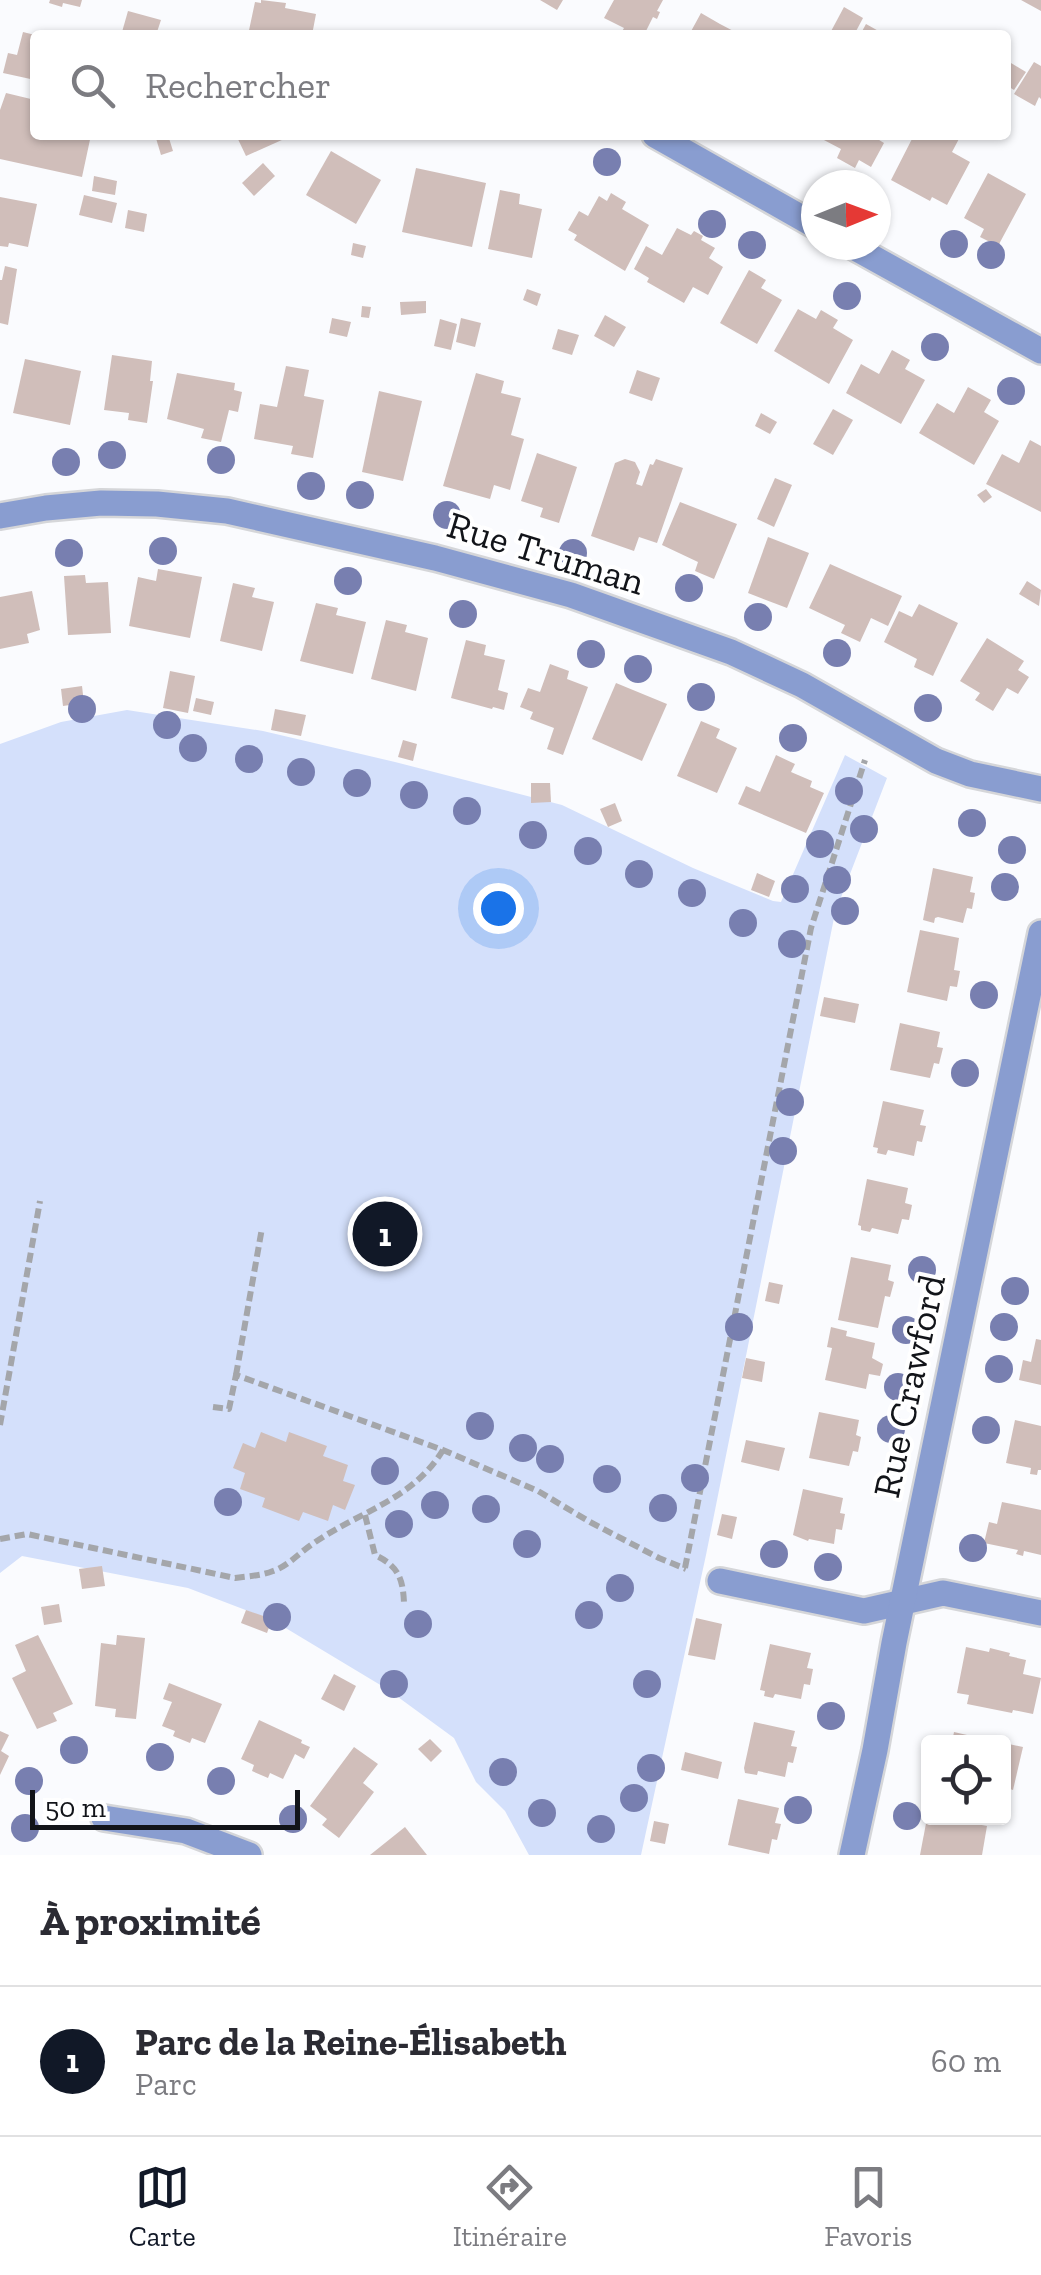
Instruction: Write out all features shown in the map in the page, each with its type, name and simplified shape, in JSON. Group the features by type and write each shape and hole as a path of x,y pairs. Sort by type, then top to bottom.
{"street":[{"path":"664,140 801,218"},
{"path":"877,260 1041,351"},
{"name":"Rue Truman","path":"0,516 101,503 227,511 435,558 570,595 731,652 802,684 936,761 970,774 1041,789"},
{"name":"Rue Crawford","path":"852,1855 1041,933"},
{"path":"720,1581 864,1611 943,1593 1041,1613"},
{"path":"104,1818 186,1831 249,1855"}],"path":[{"path":"684,1568 812,928 865,760"},
{"path":"0,1425 40,1202"},
{"path":"213,1407 228,1409 262,1228"},
{"path":"236,1376 443,1450 538,1491 659,1558 720,1581"},
{"path":"0,1539 27,1534 234,1578 272,1572 310,1545 393,1500 428,1474 443,1450"},
{"path":"365,1515 374,1555 389,1562 398,1573 404,1603"}],"shaded area":[{"path":"127,710 263,731 562,805 693,868 781,902 845,755 887,778 835,913 706,1555 641,1855 529,1855 505,1811 476,1782 454,1738 387,1689 274,1621 188,1588 22,1556 0,1573 0,744 61,722"}],"building":[{"path":"82,0 80,7 63,3 62,7 49,3"},
{"path":"540,0 563,0 557,10"},
{"path":"614,0 663,0 657,19 653,17 646,30 623,30 604,18"},
{"path":"1021,0 1041,0 1041,11"},
{"path":"255,2 286,3 285,8 316,14 313,30 249,30"},
{"path":"844,7 863,18 857,30 832,30"},
{"path":"128,11 161,20 158,30 123,30"},
{"path":"701,13 731,30 692,30"},
{"path":"23,32 30,34 30,79 3,73 8,53 17,55"},
{"path":"1034,62 1041,66 1041,99 1035,106 1014,94"},
{"path":"1011,63 1026,72 1014,90 1011,88"},
{"path":"6,93 30,99 30,140 90,140 82,177 0,159 0,110"},
{"path":"156,140 170,140 173,151 161,155"},
{"path":"238,140 282,140 246,156"},
{"path":"824,140 884,143 871,167 859,160 855,168 837,158 841,149"},
{"path":"911,140 958,140 952,152 970,162 947,205 932,197 930,201 891,180"},
{"path":"331,151 381,180 356,224 306,195"},
{"path":"263,163 275,176 254,196 242,183"},
{"path":"416,168 486,183 472,247 402,232"},
{"path":"988,173 1026,194 998,246 980,237 984,229 964,218"},
{"path":"94,176 117,181 115,195 92,191"},
{"path":"500,190 520,194 519,204 542,209 532,258 488,249"},
{"path":"611,193 626,202 622,209 649,225 625,271 574,240 577,235 568,230 579,211 588,216 599,196 607,201"},
{"path":"84,195 117,203 112,223 79,215"},
{"path":"0,197 37,204 28,247 9,243 8,247 0,246"},
{"path":"128,210 147,214 144,232 125,228"},
{"path":"677,228 703,236 701,240 715,248 709,258 723,267 708,295 693,287 684,303 647,282 649,278 634,269 646,246 662,255"},
{"path":"353,243 366,246 363,258 351,255"},
{"path":"5,266 17,269 8,325 0,323 0,280"},
{"path":"749,270 766,280 761,288 782,300 757,344 720,323"},
{"path":"527,289 541,294 537,306 523,300"},
{"path":"426,301 426,313 401,315 400,302"},
{"path":"362,306 371,307 369,318 361,317"},
{"path":"798,309 816,319 821,310 838,320 833,328 853,340 829,384 774,351"},
{"path":"605,315 626,327 614,347 594,336"},
{"path":"332,318 351,322 347,337 329,333"},
{"path":"461,318 481,323 475,347 456,342"},
{"path":"440,319 457,324 451,350 434,346"},
{"path":"558,329 579,335 572,355 552,349"},
{"path":"892,350 910,360 905,369 925,380 901,424 846,393 861,364 879,374"},
{"path":"112,355 152,361 147,423 128,420 129,413 104,410"},
{"path":"25,359 81,371 70,425 13,413"},
{"path":"286,366 309,370 304,396 324,400 313,458 291,454 293,446 254,439 260,404 277,407"},
{"path":"637,370 660,378 652,401 629,393"},
{"path":"177,373 235,383 234,390 242,392 238,412 229,410 221,442 201,438 204,429 167,419"},
{"path":"476,373 504,381 501,393 521,398 511,435 524,439 510,490 494,485 490,499 443,486"},
{"path":"968,387 991,400 984,412 999,421 974,465 919,433 937,403 954,413"},
{"path":"379,391 422,401 403,481 362,472"},
{"path":"833,409 853,420 833,455 813,444"},
{"path":"761,413 777,422 770,434 755,426"},
{"path":"1030,440 1041,446 1041,512 986,484 1002,454 1019,463"},
{"path":"537,453 577,467 559,523 540,517 543,508 521,501"},
{"path":"625,459 635,462 640,472 636,484 642,486 650,464 656,459 683,468 657,543 639,537 634,551 591,536 615,463"},
{"path":"775,478 792,485 774,527 757,519"},
{"path":"986,489 992,497 984,503 977,495"},
{"path":"680,502 737,524 714,579 695,571 698,562 662,545"},
{"path":"768,537 809,553 787,608 748,593"},
{"path":"830,564 902,596 888,626 871,618 860,642 841,633 845,625 809,608"},
{"path":"158,569 202,577 190,638 129,626 138,577 156,581"},
{"path":"85,575 86,583 108,582 111,633 68,635 64,576"},
{"path":"1027,581 1041,590 1039,606 1019,594"},
{"path":"233,583 255,588 252,597 274,602 262,651 220,641"},
{"path":"32,591 40,630 27,634 29,643 0,649 0,597"},
{"path":"316,603 338,608 336,615 366,622 353,674 300,661"},
{"path":"919,604 958,623 933,676 914,667 917,659 884,642 899,611 912,617"},
{"path":"386,620 407,625 405,632 428,638 416,691 371,679"},
{"path":"987,638 1024,661 1018,670 1029,677 1018,694 1007,688 993,711 975,700 980,693 960,681"},
{"path":"466,640 486,645 484,655 505,660 498,690 508,693 504,710 451,698"},
{"path":"550,664 569,671 567,679 588,687 563,755 547,749 554,728 530,719 533,712 520,707 528,688 540,692"},
{"path":"170,671 195,676 188,713 163,708"},
{"path":"616,683 667,704 642,761 592,739"},
{"path":"82,686 84,703 63,706 61,689"},
{"path":"196,698 214,702 211,715 193,711"},
{"path":"275,709 306,715 301,736 271,730"},
{"path":"701,721 720,729 716,738 737,748 717,793 677,776"},
{"path":"403,740 417,744 413,761 398,757"},
{"path":"776,755 795,764 791,772 812,781 810,787 824,793 806,833 738,804 746,786 760,792"},
{"path":"531,783 550,783 551,802 531,803"},
{"path":"615,803 622,821 608,827 600,809"},
{"path":"933,868 973,877 972,909 967,908 963,923 938,917 934,923 923,920"},
{"path":"757,873 775,881 769,897 751,890"},
{"path":"920,930 959,938 954,970 960,971 957,987 950,986 947,1001 907,992"},
{"path":"824,997 859,1004 855,1023 820,1016"},
{"path":"900,1023 940,1032 937,1047 943,1048 930,1078 890,1070"},
{"path":"883,1101 924,1110 920,1125 926,1126 914,1156 888,1150 886,1155 877,1153 878,1148 873,1147"},
{"path":"867,1179 908,1188 905,1203 912,1205 909,1220 902,1219 898,1234 872,1228 870,1232 861,1230 858,1225"},
{"path":"851,1257 891,1265 888,1280 894,1282 890,1297 885,1296 878,1328 838,1320"},
{"path":"769,1282 783,1285 779,1304 765,1301"},
{"path":"831,1327 847,1331 846,1336 875,1343 872,1358 883,1364 880,1376 869,1374 866,1389 825,1380 832,1348 827,1347"},
{"path":"1036,1339 1041,1340 1041,1385 1019,1380 1023,1360 1031,1362"},
{"path":"746,1358 765,1362 762,1382 742,1378"},
{"path":"819,1412 859,1420 858,1452 853,1451 849,1466 809,1458"},
{"path":"1015,1420 1041,1426 1041,1470 1037,1475 1030,1474 1031,1468 1006,1463"},
{"path":"261,1432 286,1442 289,1432 327,1446 323,1456 348,1465 343,1481 355,1485 345,1510 333,1505 328,1521 303,1512 299,1521 262,1507 265,1498 240,1489 245,1473 233,1468 243,1443 255,1448"},
{"path":"746,1440 785,1448 779,1471 741,1462"},
{"path":"803,1489 843,1498 842,1530 836,1529 834,1544 793,1535"},
{"path":"1002,1502 1041,1510 1041,1555 1024,1551 1023,1556 1016,1554 1018,1550 984,1543 989,1522 997,1524"},
{"path":"722,1514 737,1517 732,1539 717,1535"},
{"path":"102,1566 105,1586 82,1589 79,1569"},
{"path":"59,1604 62,1622 44,1625 41,1607"},
{"path":"246,1610 272,1619 267,1633 241,1623"},
{"path":"696,1618 722,1624 715,1660 688,1655"},
{"path":"38,1635 73,1704 53,1713 57,1721 37,1729 12,1678 26,1671 15,1645"},
{"path":"117,1635 145,1638 136,1719 115,1717 116,1709 95,1706 101,1643 116,1645"},
{"path":"770,1644 811,1653 807,1668 813,1669 810,1685 804,1684 801,1699 775,1694 773,1698 764,1696 765,1691 760,1690"},
{"path":"966,1647 989,1652 990,1648 1026,1660 1023,1674 1041,1678 1033,1714 967,1704 969,1695 957,1693"},
{"path":"334,1674 356,1686 344,1711 321,1699"},
{"path":"169,1683 222,1704 205,1743 192,1738 190,1743 162,1726 172,1702 163,1699"},
{"path":"259,1720 310,1747 304,1759 295,1754 283,1779 252,1771 254,1765 241,1759"},
{"path":"754,1722 795,1731 791,1746 797,1747 785,1777 758,1771 757,1775 745,1773"},
{"path":"0,1731 9,1735 1,1751 9,1756 0,1775"},
{"path":"430,1739 442,1751 431,1762 418,1749"},
{"path":"1011,1744 1023,1747 1011,1789"},
{"path":"354,1747 378,1764 363,1783 374,1792 339,1838 322,1825 327,1819 310,1806"},
{"path":"685,1752 722,1762 718,1779 681,1770"},
{"path":"738,1799 779,1808 775,1823 781,1824 769,1854 728,1845"},
{"path":"654,1821 669,1824 665,1844 650,1841"},
{"path":"926,1825 987,1826 982,1855 920,1855"},
{"path":"405,1827 427,1855 370,1855"}],"place":[{"name":"Parc de la Reine-Élisabeth","path":"385,1234"}]}
